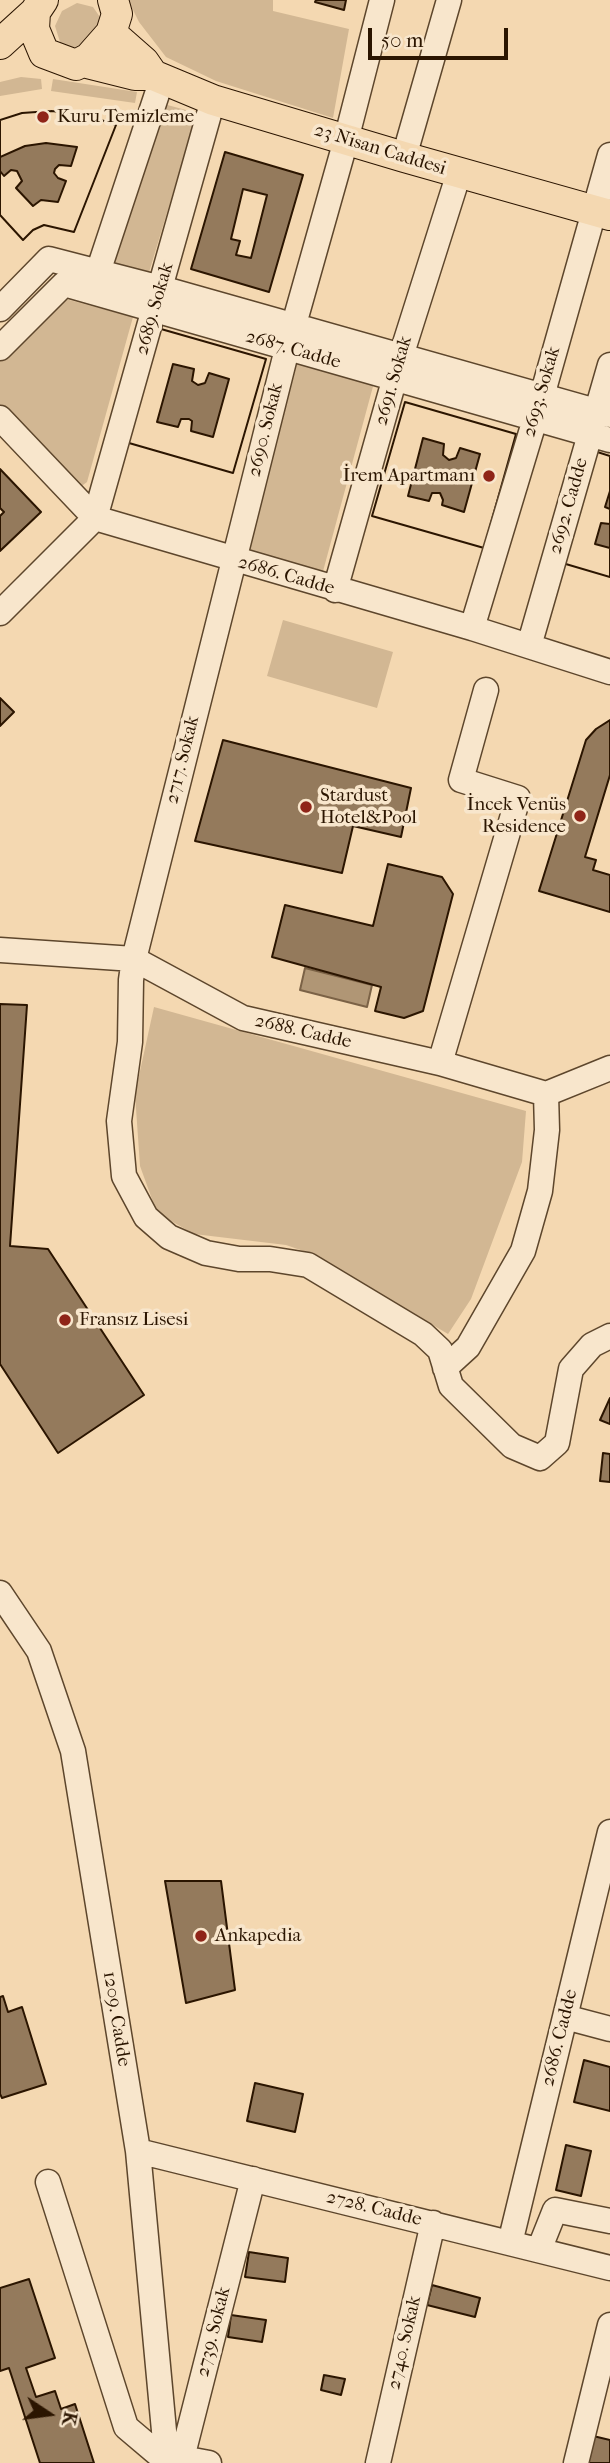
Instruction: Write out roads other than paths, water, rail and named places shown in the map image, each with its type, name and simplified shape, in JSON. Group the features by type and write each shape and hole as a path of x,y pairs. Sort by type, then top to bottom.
{"main road":[{"path":"83,62 111,33 117,14 113,0"},
{"path":"0,44 39,6"},
{"path":"0,64 24,55 44,53 34,29 39,6"},
{"name":"23 Nisan Caddesi","path":"111,33 157,77"},
{"name":"23 Nisan Caddesi","path":"44,53 76,65 83,62 135,75 157,77 213,100 602,213"}],"street":[{"name":"2690. Sokak","path":"232,560 382,0"},
{"path":"404,157 449,0"},
{"path":"98,272 157,77"},
{"name":"2689. Sokak","path":"95,518 213,100"},
{"name":"2693. Sokak","path":"472,628 534,419 602,213 610,155"},
{"name":"2691. Sokak","path":"335,590 397,368 459,173"},
{"name":"2687. Cadde","path":"0,309 49,259 98,272 158,298 397,368 542,396 602,425"},
{"name":"2687. Cadde","path":"0,348 65,284 158,298"},
{"name":"2692. Cadde","path":"529,646 602,425 610,365"},
{"name":"2687. Cadde","path":"397,368 534,419 602,425"},
{"name":"2686. Cadde","path":"0,418 95,518 472,628 610,672"},
{"path":"0,613 95,518"},
{"name":"2717. Sokak","path":"232,560 134,959 130,1042 119,1121 124,1176 146,1217 169,1237 206,1253 239,1259 270,1259 308,1265 423,1334 440,1350 450,1385 512,1446 540,1458 557,1443 571,1369 593,1345 610,1336"},
{"path":"440,1063 517,798 461,780 486,690"},
{"name":"2688. Cadde","path":"0,950 134,959 243,1018 440,1063 545,1094"},
{"path":"445,1368 468,1347 523,1251 540,1191 547,1130 545,1094 610,1068"},
{"name":"1209. Cadde","path":"0,1593 39,1651 73,1751 138,2151 166,2462"},
{"name":"2686. Cadde","path":"510,2243 609,1841"},
{"path":"565,2017 610,2029"},
{"name":"2728. Cadde","path":"138,2151 610,2268"},
{"name":"2739. Sokak","path":"209,2463 182,2458 254,2179"},
{"path":"48,2182 126,2427 166,2462"},
{"path":"539,2250 555,2210 610,2221"},
{"name":"2740. Sokak","path":"378,2463 433,2223"},
{"path":"576,2463 610,2325"}],"place":[{"name":"Kuru Temizleme","path":"43,117"},
{"name":"İrem Apartmanı","path":"489,476"},
{"name":"Stardust Hotel&Pool","path":"306,807"},
{"name":"İncek Venüs Residence","path":"580,816"},
{"name":"Fransız Lisesi","path":"65,1320"},
{"name":"Ankapedia","path":"201,1936"}]}
